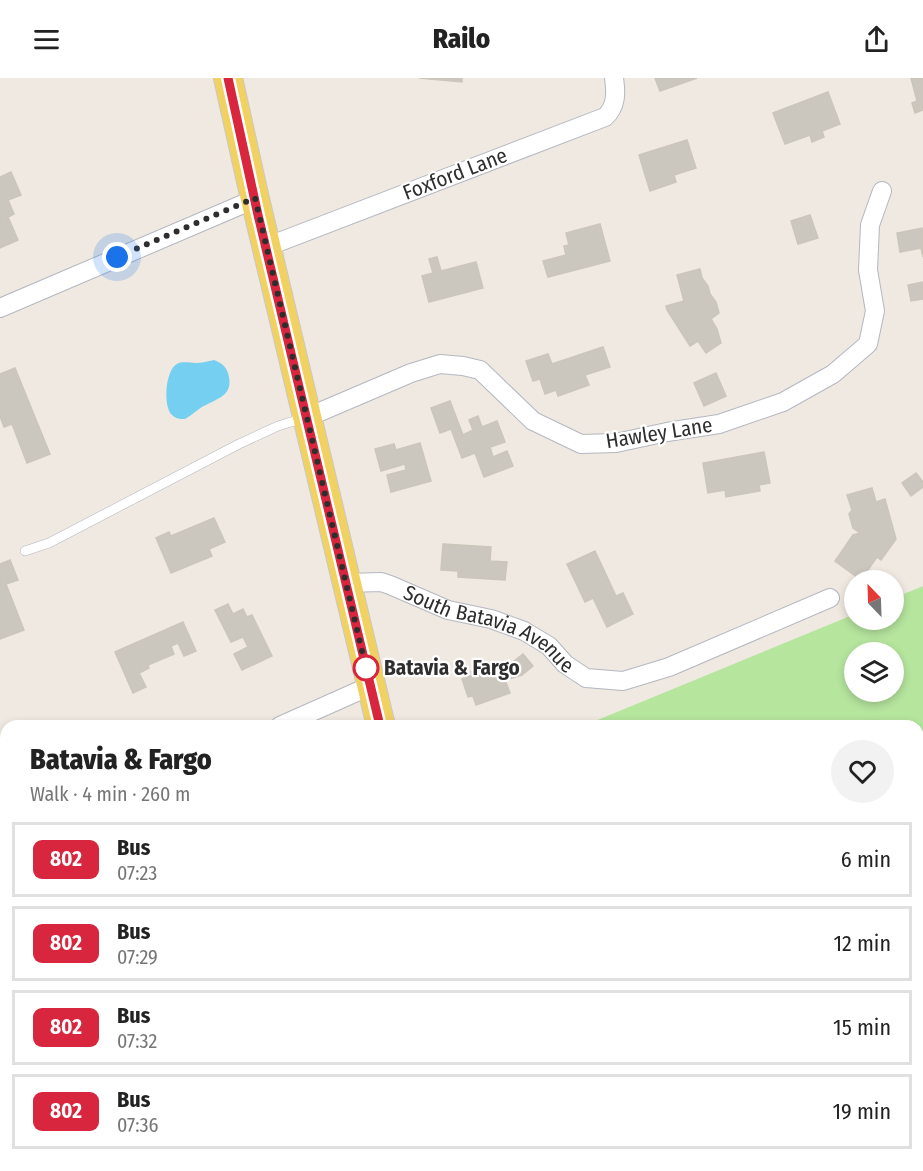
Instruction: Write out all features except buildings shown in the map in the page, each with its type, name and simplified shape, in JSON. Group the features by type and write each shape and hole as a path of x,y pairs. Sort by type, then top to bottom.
{"main road":[{"path":"228,78 379,720"}],"street":[{"name":"Foxford Lane","path":"266,247 605,117 614,106 614,78"},
{"name":"Hawley Lane","path":"308,417 411,373 440,364 480,370 533,421 581,444 616,443 719,424 783,402 833,374 868,344 875,311 868,270 870,225 882,191"},
{"path":"0,308 255,198"},
{"name":"South Batavia Avenue","path":"346,584 381,582 448,610 491,619 524,631 549,646 565,663 586,678 623,681 669,667 830,598"},
{"path":"294,720 370,686"}],"lane":[{"path":"25,550 49,543 278,426 308,417"}],"green space":[{"path":"923,586 923,720 598,720 844,619 844,630 904,630 904,594"}],"water":[{"path":"214,360 227,370 228,390 221,397 185,419 178,419 169,411 166,397 168,381 173,368 181,363"}],"bus line":[{"name":"802","path":"228,78 258,215 378,720"}],"place":[{"name":"Batavia & Fargo","path":"366,668"}],"route":[{"path":"117,257 255,198 366,668"}]}
